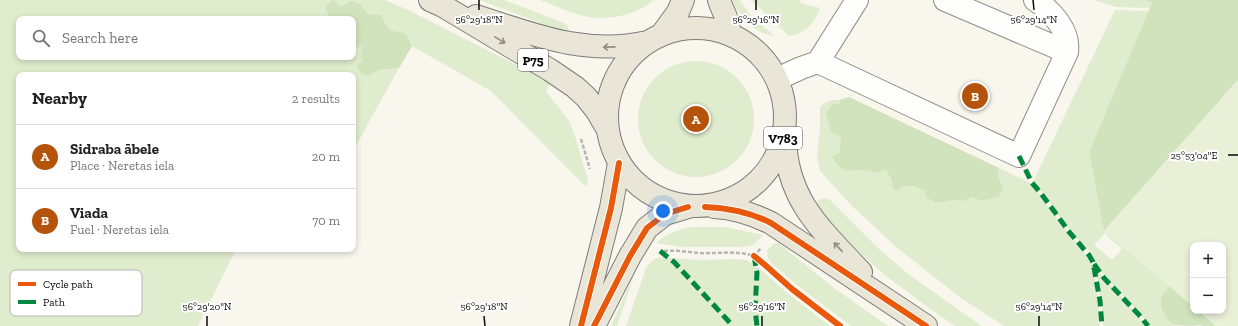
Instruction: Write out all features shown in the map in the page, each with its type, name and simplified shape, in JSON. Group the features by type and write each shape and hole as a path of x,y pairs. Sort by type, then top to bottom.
{"main road":[{"name":"V783","path":"655,38 679,29 696,27 713,29 729,34 744,41 758,52 769,65 777,80 783,96 786,112 785,130 781,146 774,162 764,176 738,197 722,203 697,207 671,204 641,188 619,163 612,147 608,130 607,113 609,96 615,80 623,66 634,53 655,38 678,12 683,0"},
{"path":"719,0 722,11 730,24 729,34"},
{"path":"437,3 544,37 572,44 608,47 629,46 655,38"},
{"name":"P75","path":"437,3 575,87 586,97 597,111 608,130"},
{"path":"785,130 788,171 802,203 820,228 883,296"},
{"path":"581,326 611,208 619,163"},
{"path":"594,326 630,256 647,228 665,214 697,207 725,207 760,217 781,229 926,326"}],"lane":[{"path":"777,80 801,68 818,62 857,0"},
{"path":"945,0 1067,52"},
{"path":"818,62 1019,156 1067,52 1068,45 1064,30 1047,9 1035,0"}],"path":[{"path":"660,251 680,250 698,253 734,253 754,256 759,260"}],"green space":[{"path":"0,0 332,0 325,7 328,16 16,16 16,60 356,60 356,48 362,46 361,56 368,76 379,70 399,68 356,146 356,72 16,72 16,252 235,252 198,326 0,326"},
{"path":"332,0 334,0 341,7 351,1 360,4 368,14 381,15 389,30 406,33 412,46 399,68 379,70 368,76 361,74 357,65 362,61 362,46 356,48 356,16 328,16 325,7"},
{"path":"334,0 385,0 408,10 550,82 546,91 569,121 574,133 588,180 586,187 491,91 412,46 406,33 389,30 381,15 368,14 360,4 341,7"},
{"path":"479,0 504,0 564,23 568,26 569,32 546,25"},
{"path":"540,0 653,0 632,13 614,17 596,18 576,14"},
{"path":"732,0 740,0 751,16 775,36 761,32 749,24 739,12"},
{"path":"751,0 801,0 800,3 820,8 809,27 800,33 789,36"},
{"path":"1094,0 1145,0 1152,3 1150,8 1116,7"},
{"path":"1145,0 1238,0 1238,80 1104,231 1089,152 1152,3"},
{"path":"1115,10 1149,11 1089,152 1104,230 1106,232 1094,245 1112,260 1122,249 1106,235 1107,233 1169,286 1162,298 1175,325 1179,326 1149,326 1142,316 1106,278 1092,253 1071,233 1042,192 1033,182"},
{"path":"696,61 718,65 737,78 750,97 754,119 750,141 737,160 718,173 696,177 674,173 655,160 642,141 638,119 642,97 655,78 674,65"},
{"path":"1238,80 1238,326 1216,326 1202,314 1226,314 1226,242 1190,242 1190,303 1104,231"},
{"path":"849,97 999,168 998,177 1003,187 999,197 981,201 972,197 965,201 953,200 936,203 926,197 925,191 913,186 903,186 898,191 892,188 892,180 885,169 875,173 866,170 849,171 841,168 832,157 839,153 841,137 831,132 826,113 833,104 840,103 839,100"},
{"path":"832,100 839,100 840,103 833,104 841,137 839,154 849,171 885,169 892,180 903,186 913,186 925,191 936,203 953,200 965,201 972,197 981,201 999,196 1003,187 998,177 999,168 1031,183 1053,214 1092,263 1099,307 1100,326 1004,326 961,298 895,246 852,206 820,171 817,157 820,128 820,107"},
{"path":"825,198 830,200 879,249 908,274 982,326 955,326 886,276 842,235 815,205 819,200"},
{"path":"693,227 725,227 763,235 753,245 741,247 682,247 656,243 673,232"},
{"path":"775,243 778,243 838,291 888,326 851,326 802,289 770,262 767,250"},
{"path":"661,257 696,260 747,260 830,326 626,326 646,268 652,261"},
{"path":"1095,266 1107,282 1134,310 1146,326 1103,326 1103,314"},
{"path":"635,273 617,326 611,326"},
{"path":"1169,286 1190,304 1190,314 1202,314 1216,326 1176,325 1172,323 1164,315 1161,303 1162,297"}],"marked path":[{"path":"1019,156 1032,183 1093,262 1100,301 1102,326"},
{"path":"660,251 674,262 733,326"},
{"path":"754,256 757,273 755,309 757,326"},
{"path":"1094,264 1104,278 1148,326"}],"cycle path":[{"path":"581,326 611,208 619,163"},
{"path":"594,326 630,256 647,228 665,214 688,207"},
{"path":"705,207 739,211 771,223 926,326"},
{"path":"754,256 792,289 840,326"}],"place":[{"name":"Viada","path":"975,96"},
{"name":"Sidraba ābele","path":"696,119"}]}
